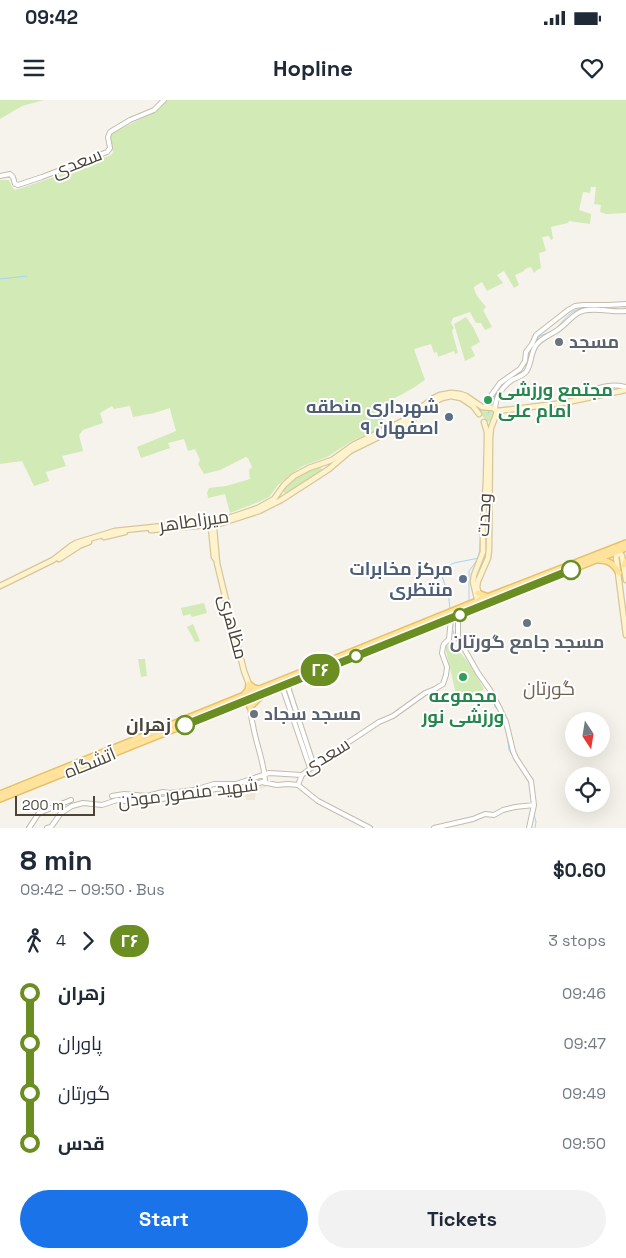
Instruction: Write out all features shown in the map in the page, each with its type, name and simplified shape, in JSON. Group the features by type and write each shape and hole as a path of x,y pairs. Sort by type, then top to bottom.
{"main road":[{"path":"479,414 478,410 482,407 496,410 538,406 582,400 626,389"},
{"name":"میرزاطاهر","path":"76,546 124,532 206,526 258,508 272,501 284,485 294,476 309,468 332,460 353,445 407,420 432,399 440,395 460,394 482,407"},
{"name":"میرزاطاهر","path":"0,587 53,560 70,549 106,533 123,529 224,523 259,511 288,496 335,464 350,451 403,425 442,398 451,396 461,398 473,406 484,422"},
{"name":"وحدت","path":"479,600 478,582 489,553 490,438 496,410"},
{"path":"484,422 488,425 493,422"},
{"name":"وحدت","path":"479,600 473,585 483,552 487,438 484,422"},
{"path":"320,464 323,472"},
{"path":"280,491 288,496"},
{"path":"483,516 485,519 489,517"},
{"name":"مظاهری","path":"212,523 217,561 249,684 250,696"},
{"path":"206,526 213,533 224,523"},
{"path":"483,526 485,523 489,525"},
{"name":"آتشگاه","path":"136,742 236,704 250,696 479,600 595,560 626,543"},
{"name":"آتشگاه","path":"262,691 279,687 451,618 479,600 618,549 626,548"},
{"path":"618,549 625,563 626,580"},
{"path":"618,549 616,557 623,587 626,634"},
{"path":"595,560 612,563 619,573"},
{"path":"236,704 251,709 262,691 249,684 248,690 242,697"},
{"name":"آتشگاه","path":"0,799 242,697 250,696"},
{"name":"آتشگاه","path":"0,794 124,747"}],"street":[{"name":"سعدی","path":"0,176 10,174 15,184 18,185 107,152 110,148 108,137 110,132 130,120 154,110 164,100"},
{"path":"496,410 492,398 502,384 520,369 526,352 536,335 575,306 626,304"},
{"path":"502,384 526,372 532,352 537,344 583,310 626,311"},
{"path":"582,400 592,391 602,387 611,386 626,389"},
{"path":"458,615 458,638 490,690 506,722 516,758 532,781 534,805 529,828"},
{"name":"سعدی","path":"112,796 119,798 124,794 147,796 163,792 169,794 194,790 214,784 236,784 269,773 302,775 315,764 379,722 393,716 425,693 442,684 446,669 442,653 444,644 449,639 451,618"},
{"path":"289,683 287,691 310,768"},
{"path":"279,687 287,691 315,764"},
{"path":"250,696 253,726 262,756 265,783"},
{"path":"302,775 298,785 318,801 370,828"},
{"name":"شهید منصور موذن","path":"46,828 51,827 61,813 72,806 83,803 102,805 119,798 132,802 155,800 215,789 247,787 262,782 277,785 298,785"},
{"path":"28,828 39,813 71,800"},
{"path":"434,828 473,819 485,814 494,814 515,807 534,805"}],"shaded area":[{"path":"262,783 266,787 256,791 255,800 246,800 245,790"}],"green space":[{"path":"0,100 44,100 22,106 0,119"},
{"path":"166,100 626,100 626,213 606,214 600,212 601,205 594,204 596,187 591,187 590,193 583,192 579,210 591,214 590,224 569,221 568,223 551,227 553,239 551,240 549,236 542,237 546,251 539,253 541,268 534,273 531,267 515,275 519,285 514,288 504,271 497,275 503,283 487,291 482,282 474,287 477,295 486,307 483,310 492,327 485,330 481,323 476,323 470,312 453,318 451,323 454,328 452,331 458,353 455,354 454,351 438,357 437,352 434,353 431,344 414,349 425,380 403,394 380,405 385,426 352,441 327,457 303,466 278,485 269,497 261,501 230,513 225,494 208,498 209,488 226,486 250,479 249,470 252,467 246,457 220,470 204,474 198,464 200,460 195,449 188,451 184,439 168,443 170,448 141,458 137,447 176,431 170,408 133,417 130,406 114,409 112,406 100,413 103,423 83,430 79,435 83,451 62,456 66,466 46,472 49,481 34,486 22,461 0,464 0,180 9,180 15,190 111,155 113,152 110,137 112,133 153,113"},
{"path":"466,317 480,342 471,347 475,356 465,361 454,324"},
{"path":"480,410 491,410 494,413 489,422 481,414"},
{"path":"321,467 322,471 287,493 284,493 283,490 294,479 303,473"},
{"path":"204,603 207,613 192,617 190,614 183,616 181,608"},
{"path":"193,624 200,641 195,642 187,627"},
{"path":"450,644 461,653 484,689 474,697 462,701 457,699 445,646"},
{"path":"138,659 145,659 147,676 141,677"}],"waterway":[{"path":"0,279 27,276"},
{"path":"617,306 626,307"},
{"path":"556,329 571,313 579,309 593,307"},
{"path":"534,344 540,336 552,331"},
{"path":"521,370 528,362 532,347"},
{"path":"601,389 620,389"},
{"path":"491,406 497,390"},
{"path":"590,395 597,391"},
{"path":"498,408 518,406"},
{"path":"488,414 490,408"},
{"path":"479,555 481,534"},
{"path":"450,611 448,588 445,585 440,570 454,563 479,558"},
{"path":"469,600 469,571 478,559"},
{"path":"452,628 456,639 470,662"},
{"path":"493,699 495,707 499,711"},
{"path":"506,728 509,750 514,758"},
{"path":"534,814 535,828"}],"bus line":[{"name":"۲۶","path":"185,725 571,570"}],"place":[{"name":"مسجد","path":"559,342"},
{"name":"مجتمع ورزشی امام علی","path":"488,400"},
{"name":"شهرداری منطقه ۹ اصفهان","path":"449,417"},
{"name":"مرکز مخابرات منتظری","path":"463,579"},
{"name":"مسجد جامع گورتان","path":"527,623"},
{"name":"مجموعه ورزشی نور","path":"463,677"},
{"name":"مسجد سجاد","path":"254,714"},
{"name":"زهران","path":"185,725"}],"district":[{"name":"گورتان","path":"549,688"}]}
